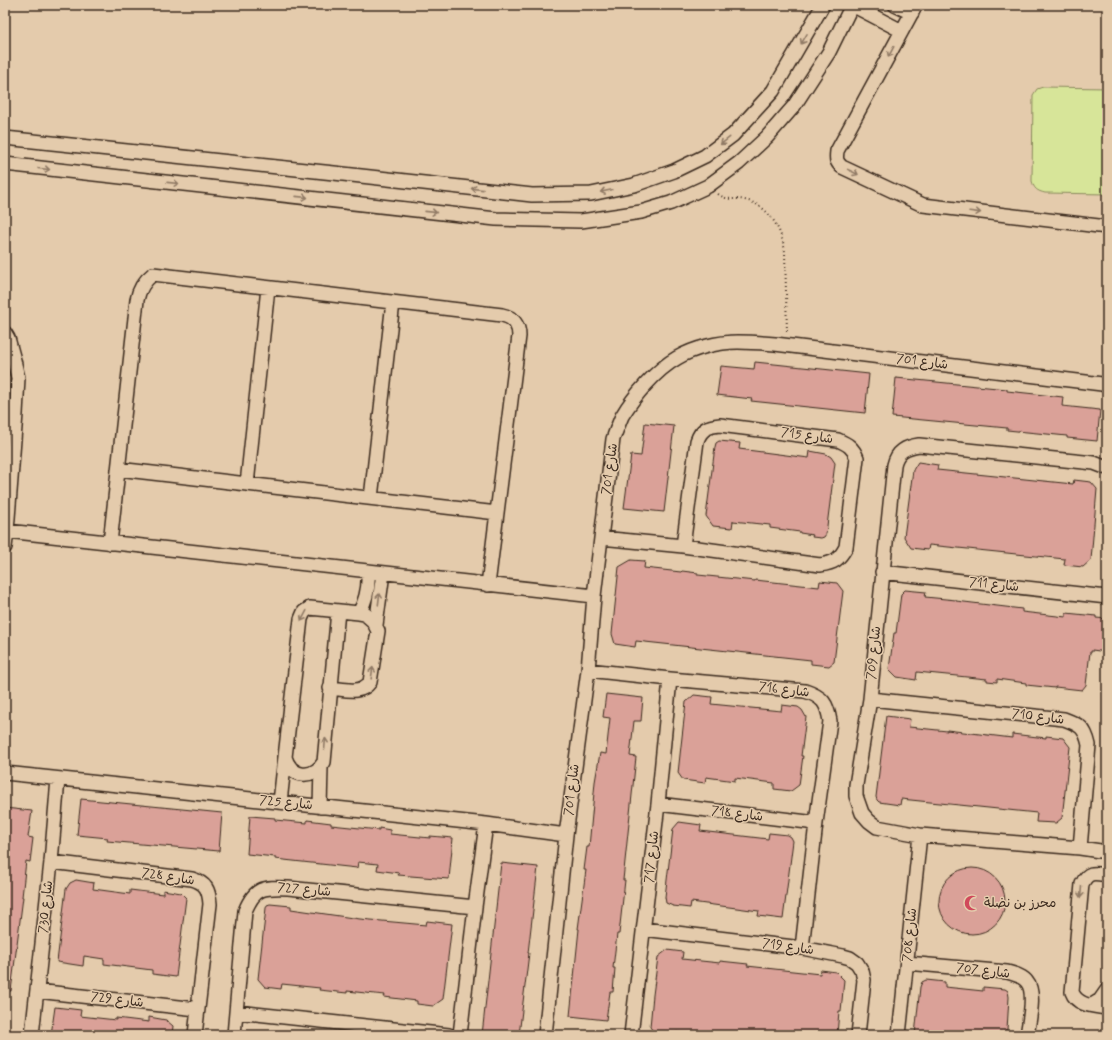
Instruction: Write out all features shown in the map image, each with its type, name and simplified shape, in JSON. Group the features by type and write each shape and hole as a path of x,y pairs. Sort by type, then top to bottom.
{"street":[{"path":"5,138 532,195 591,194 634,185 674,171 705,156 733,135 773,91 823,5"},
{"path":"5,164 496,219 581,222 641,212 671,202 708,186 744,158 766,137 794,106 828,52 852,5 902,31"},
{"path":"895,5 914,9 837,151 837,163 923,205 1107,227"},
{"path":"110,543 136,300 144,283 153,274 502,315 512,319 518,327 519,336 488,585"},
{"path":"247,484 268,288"},
{"path":"371,498 393,302"},
{"path":"5,333 8,338 18,378 16,414 8,487 5,547"},
{"name":"شارع 701","path":"544,1035 566,835 588,670 594,596 613,439 622,417 632,401 649,381 676,359 695,350 714,345 738,342 787,346 1102,384 1107,386"},
{"name":"شارع 715","path":"601,538 683,546 820,565 829,564 836,560 846,547 857,458 855,452 851,447 838,440 720,425 705,428 699,435 697,441 683,546"},
{"name":"شارع 709","path":"1107,468 1094,463 919,445 909,446 899,452 895,458 870,699 856,785 856,796 862,813 877,828 920,835 1080,848 1107,852"},
{"path":"118,469 497,513"},
{"path":"7,531 594,596"},
{"path":"359,613 363,606 367,591 368,571"},
{"name":"شارع 711","path":"882,572 1107,597"},
{"path":"376,625 383,573"},
{"path":"280,802 301,619 304,612 310,608 359,613 369,617 376,625 378,630 370,682 368,686 364,689 356,690 330,688"},
{"path":"285,757 286,763 294,772 306,775 317,771 324,762 338,611"},
{"name":"شارع 716","path":"588,670 805,692 815,694 824,701 829,711 830,721 816,823 802,948"},
{"name":"شارع 717","path":"631,1035 658,804 670,679"},
{"name":"شارع 710","path":"870,699 1064,719 1077,724 1084,730 1090,745 1080,848"},
{"path":"320,807 321,767"},
{"name":"شارع 725","path":"5,773 486,824 566,835"},
{"name":"شارع 730","path":"32,1035 51,862 58,779"},
{"name":"شارع 718","path":"658,804 816,823"},
{"path":"460,1035 486,824"},
{"name":"شارع 708","path":"899,1035 908,963 920,835"},
{"name":"شارع 728","path":"51,862 192,879 199,881 206,886 210,904 195,1035"},
{"path":"1107,875 1094,873 1089,874 1082,884 1072,992 1074,997 1080,1002 1107,1008"},
{"name":"شارع 727","path":"234,1035 245,911 250,900 260,890 272,887 288,888 475,907"},
{"name":"شارع 719","path":"643,930 802,948 850,958 857,963 862,971 864,980 858,1035"},
{"name":"شارع 707","path":"908,963 1007,972 1027,981 1032,995 1027,1035"},
{"path":"1092,1005 1100,1000 1107,990"},
{"name":"شارع 729","path":"37,991 197,1009"},
{"path":"237,1012 449,1035"}],"path":[{"path":"708,186 727,199 743,200 756,205 769,215 779,229 784,244 786,260 787,346"}],"green space":[{"path":"1043,87 1107,88 1107,194 1045,193 1035,188 1032,181 1033,95 1037,89"}],"building":[{"path":"755,362 869,374 865,413 751,401 752,399 717,395 721,366 754,369"},
{"path":"896,378 1007,389 1007,391 1063,397 1062,406 1100,410 1097,441 1067,438 1067,436 1007,430 1007,428 892,417"},
{"path":"645,423 674,426 664,512 624,508 631,455 641,456"},
{"path":"719,441 740,443 739,449 809,458 810,451 826,454 831,457 835,463 826,534 824,537 812,537 813,535 800,532 770,528 770,525 733,521 732,528 713,526 706,516 715,447 716,443"},
{"path":"918,462 938,465 937,470 1073,484 1074,480 1091,482 1097,489 1091,560 1083,567 1064,565 1065,559 929,545 928,550 911,548 904,537 913,470"},
{"path":"631,560 645,561 644,568 698,573 698,575 819,587 820,581 837,583 843,591 834,662 829,666 811,664 811,660 636,641 635,647 615,644 612,634 619,567"},
{"path":"905,590 926,592 925,597 1022,609 1022,612 1066,617 1066,613 1096,616 1096,618 1107,619 1107,652 1092,650 1092,652 1090,652 1086,685 1082,690 1026,685 1026,683 997,679 997,682 987,681 987,679 917,672 916,680 897,677 889,669 894,633 896,633 901,594"},
{"path":"606,694 643,698 641,721 634,721 630,756 636,757 623,880 625,880 619,934 617,934 613,968 615,968 613,992 610,992 606,1020 570,1016 578,929 586,870 584,870 587,847 589,847 595,782 600,753 606,754 610,718 603,717"},
{"path":"694,695 712,697 711,704 781,711 782,705 798,707 802,710 806,717 799,785 791,791 774,789 774,783 735,778 735,781 706,777 705,783 683,780 678,773 686,702"},
{"path":"886,716 910,719 909,727 1012,738 1012,734 1046,738 1046,736 1063,738 1070,747 1062,818 1056,823 1036,822 1037,813 901,799 900,805 879,802 876,797"},
{"path":"81,799 222,813 219,851 107,841 108,838 77,835"},
{"path":"5,808 32,811 28,837 33,838 30,862 26,861 11,991 5,991"},
{"path":"250,816 307,823 307,820 331,823 331,825 379,830 379,828 390,830 390,834 430,838 430,836 453,838 449,879 398,875 399,873 377,870 378,864 358,862 357,868 275,859 275,857 247,854"},
{"path":"679,822 701,825 700,831 768,839 769,833 788,835 791,837 793,841 783,919 758,916 759,911 691,902 690,908 673,906 666,903 665,897 673,829"},
{"path":"501,863 538,867 529,953 519,1035 482,1035"},
{"name":"محرز بن نضلة","path":"965,868 979,868 991,873 1000,882 1005,894 1003,914 996,925 979,934 965,934 953,929 944,920 939,908 939,894 944,882 953,873"},
{"path":"76,880 94,883 93,889 130,894 130,890 163,894 163,890 181,893 186,898 176,977 152,974 152,970 104,964 104,959 84,956 83,966 57,962 66,889 70,883"},
{"path":"267,905 291,906 291,909 360,919 426,925 427,921 452,924 443,999 433,1006 417,1004 417,1001 384,997 385,995 347,991 347,993 319,990 320,988 282,984 281,989 265,987 258,979 266,908"},
{"path":"667,950 683,952 682,959 748,964 747,966 820,974 821,970 836,972 844,980 837,1035 700,1035 676,1032 676,1035 656,1035 650,1027 653,995 658,957"},
{"path":"926,980 945,982 945,987 983,991 983,987 1005,989 1008,991 1007,1030 1005,1030 1005,1035 915,1035 920,987 922,982"},
{"path":"55,1007 81,1010 80,1016 149,1022 149,1017 166,1020 173,1026 172,1035 51,1035"}],"place":[{"name":"محرز بن نضلة","path":"972,903"}]}
